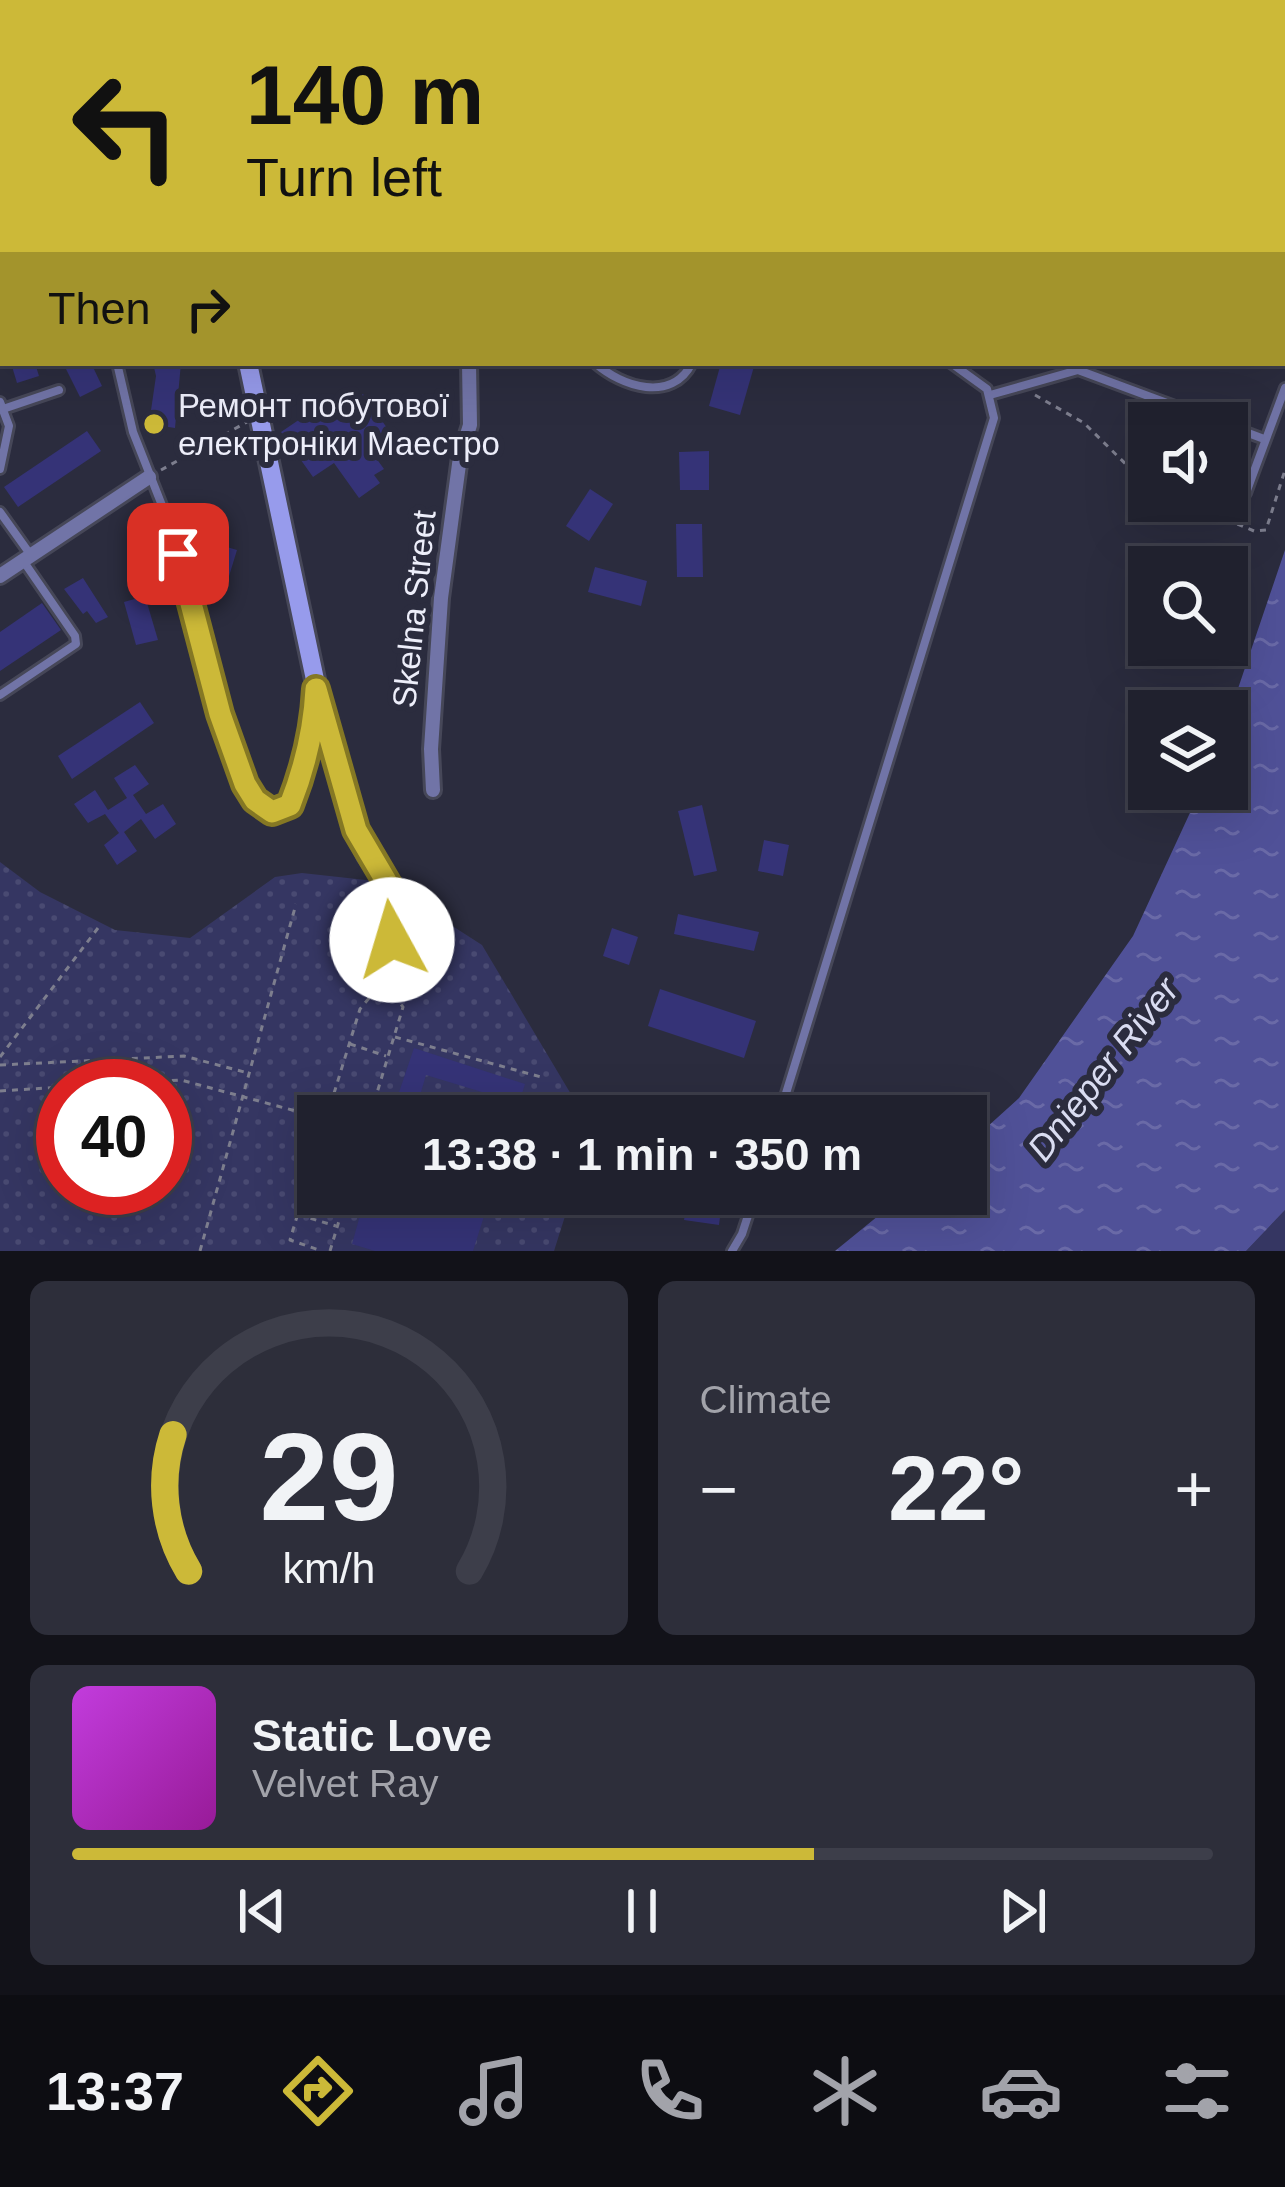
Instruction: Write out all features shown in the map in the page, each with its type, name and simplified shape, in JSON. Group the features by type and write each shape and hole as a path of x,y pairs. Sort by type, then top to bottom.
{"street":[{"path":"249,366 316,689 356,830 389,886 392,940"},
{"name":"Skelna Street","path":"434,790 431,749 441,598 460,457 470,425 469,366"},
{"path":"0,576 149,477"}],"lane":[{"path":"118,366 133,431 165,513 220,714 245,784 255,800 272,812 290,805 314,725 316,689"},
{"path":"599,366 617,379 650,388 675,382 689,366"},
{"path":"785,1095 994,418 990,395 956,366"},
{"path":"990,395 1076,367 1167,402"},
{"path":"1248,487 1285,388"},
{"path":"0,470 9,426 1,406 58,390"},
{"path":"1248,433 1264,439"},
{"path":"0,512 76,644 0,695"},
{"path":"733,1251 747,1215"}],"path":[{"path":"1016,385 1084,423 1128,466"},
{"path":"149,477 259,416"},
{"path":"1233,522 1254,531 1266,530 1285,470"},
{"path":"200,1251 296,904"},
{"path":"0,1057 98,928"},
{"path":"334,1095 360,1010 375,991 390,992 403,1007 376,1095"},
{"path":"394,1037 541,1077"},
{"path":"350,1044 388,1057"},
{"path":"0,1065 178,1055 250,1074"},
{"path":"192,1083 297,1111"},
{"path":"0,1091 36,1089"},
{"path":"322,1251 290,1240 297,1215 338,1227"},
{"path":"330,1251 341,1215"}],"shaded area":[{"path":"0,862 40,892 115,930 190,938 275,877 302,873 384,882 482,945 571,1095 297,1095 297,1215 565,1215 554,1251 0,1251"},
{"path":"1285,1210 1285,1251 1246,1251"}],"water":[{"name":"Dnieper River","path":"1285,550 1285,1210 1246,1251 835,1251 879,1215 987,1215 987,1127 1019,1098 1133,936 1191,810 1248,810 1248,690 1238,690"}],"building":[{"path":"12,366 36,366 39,376 17,383"},
{"path":"64,366 92,366 102,386 80,397"},
{"path":"154,366 181,366 175,428 149,424"},
{"path":"720,366 754,366 740,415 709,406"},
{"path":"363,394 392,435 382,442 388,450 376,458 384,469 374,475 380,483 359,498 334,463 313,477 281,432 334,396 343,408"},
{"path":"87,431 101,451 18,507 4,487"},
{"path":"709,451 709,490 680,490 679,452"},
{"path":"590,489 613,504 589,541 566,526"},
{"path":"200,516 226,524 220,545 237,550 226,586 201,578 207,558 189,553"},
{"path":"676,524 702,524 703,577 677,577"},
{"path":"595,567 647,581 641,606 588,592"},
{"path":"83,578 108,617 96,623 64,589"},
{"path":"145,596 158,640 136,645 124,602"},
{"path":"42,603 61,630 0,671 0,632"},
{"path":"140,702 154,723 72,779 58,756"},
{"path":"135,765 149,784 133,795 146,814 163,804 176,824 155,839 141,819 124,832 137,851 117,865 104,845 119,833 105,814 88,823 74,804 95,790 108,810 127,798 114,778"},
{"path":"702,805 717,871 694,876 678,811"},
{"path":"764,840 789,845 783,876 758,871"},
{"path":"678,914 759,932 754,951 674,934"},
{"path":"612,928 638,937 629,965 603,956"},
{"path":"660,989 756,1021 744,1058 648,1026"},
{"path":"414,1048 525,1084 522,1095 492,1095 426,1075 420,1095 398,1095"},
{"path":"360,1215 484,1215 473,1251 375,1251 352,1244"},
{"path":"685,1215 720,1215 719,1225 684,1220"}],"place":[{"name":"Ремонт побутової електроніки Маестро","path":"154,424"}],"route":[{"path":"178,554 220,714 245,784 255,800 272,812 290,805 314,725 316,689 356,830 389,886 392,940"}]}
